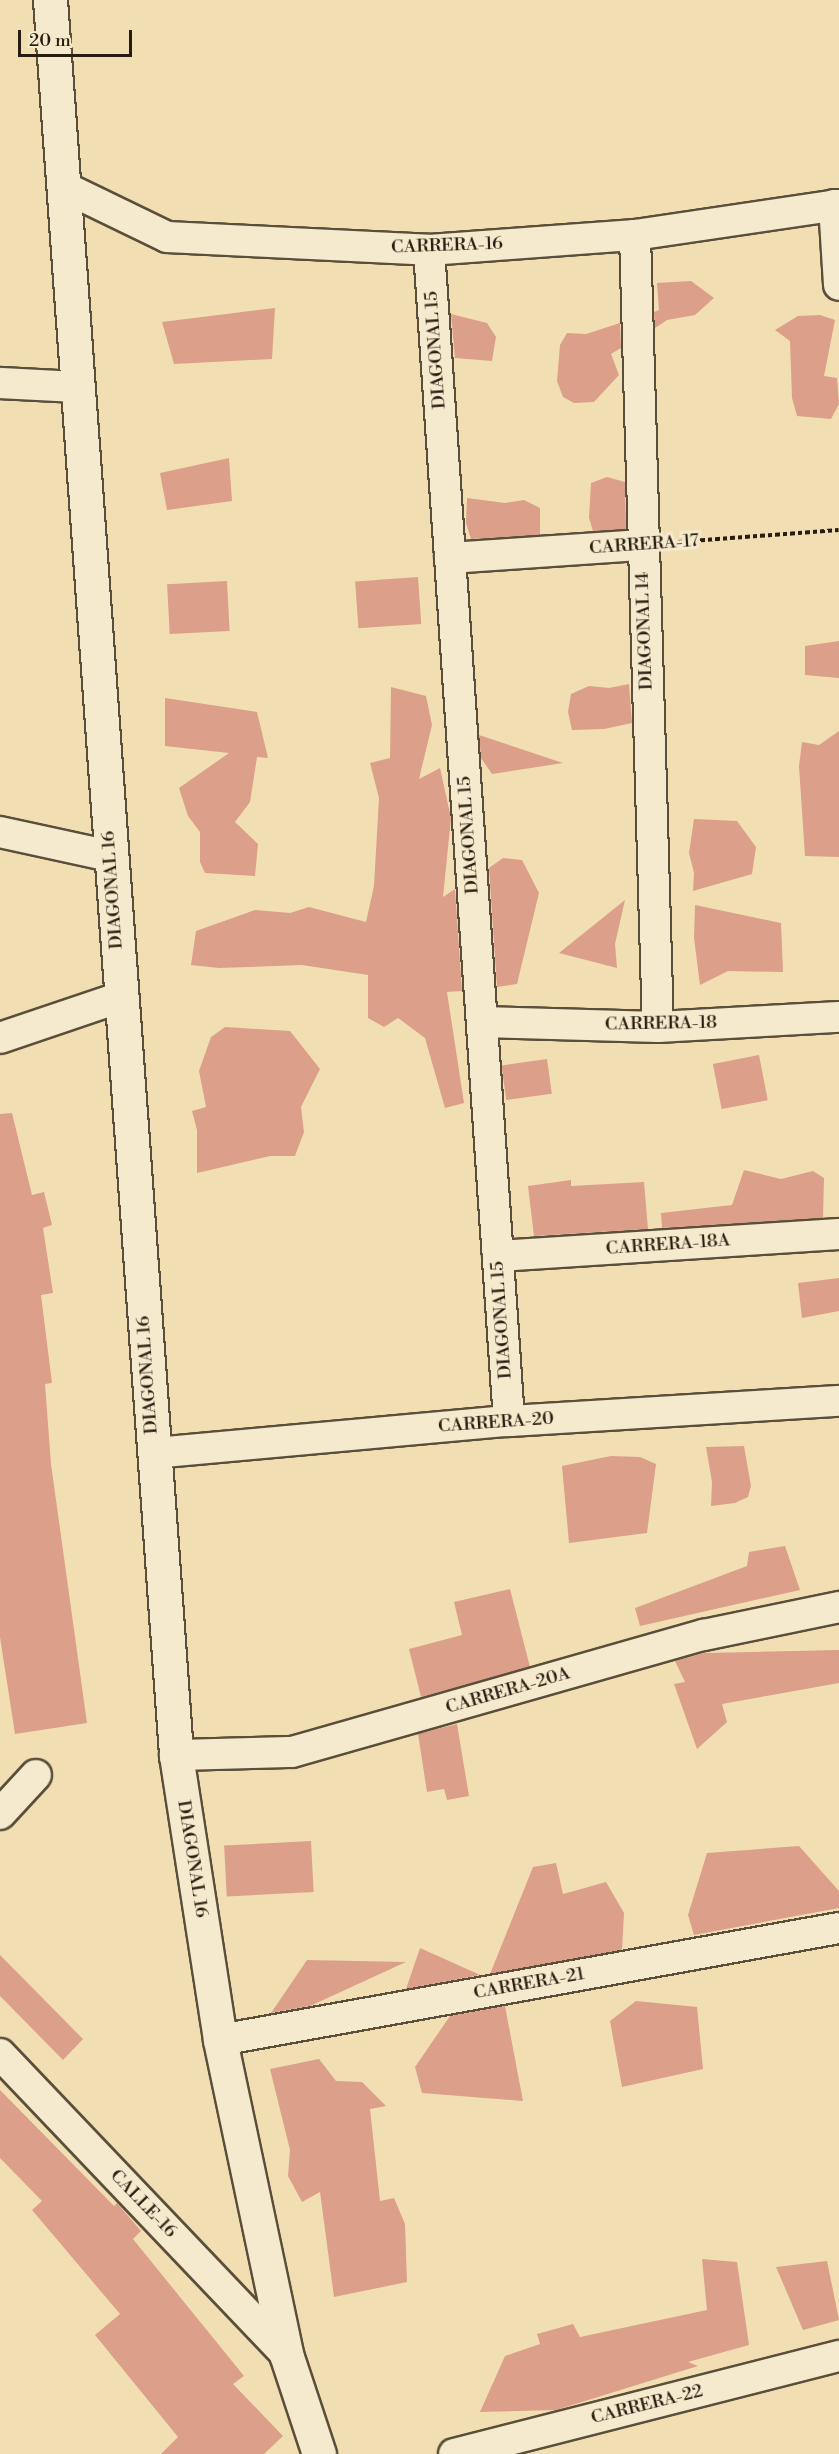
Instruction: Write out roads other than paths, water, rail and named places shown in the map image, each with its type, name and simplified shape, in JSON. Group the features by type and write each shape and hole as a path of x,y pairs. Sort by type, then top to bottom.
{"street":[{"name":"DIAGONAL 16","path":"50,0 176,1755 220,2040 286,2354 319,2454"},
{"name":"CARRERA-16","path":"64,187 167,237 429,250 635,235 837,205"},
{"path":"837,205 839,285"},
{"name":"DIAGONAL 14","path":"635,235 658,1027"},
{"name":"DIAGONAL 15","path":"429,250 509,1421"},
{"path":"0,383 76,387"},
{"name":"CARRERA-17","path":"450,558 643,545"},
{"path":"0,832 110,856"},
{"path":"0,1038 121,997"},
{"name":"CARRERA-18","path":"482,1022 658,1027 839,1017"},
{"name":"CARRERA-18A","path":"498,1256 839,1234"},
{"name":"CARRERA-20","path":"154,1453 509,1421 839,1401"},
{"name":"CARRERA-20A","path":"176,1755 292,1752 704,1635 839,1608"},
{"path":"0,1814 36,1776"},
{"name":"CARRERA-21","path":"220,2040 839,1928"},
{"name":"CALLE-16","path":"0,2054 286,2354"},
{"name":"CARRERA-22","path":"454,2454 839,2356"}]}
